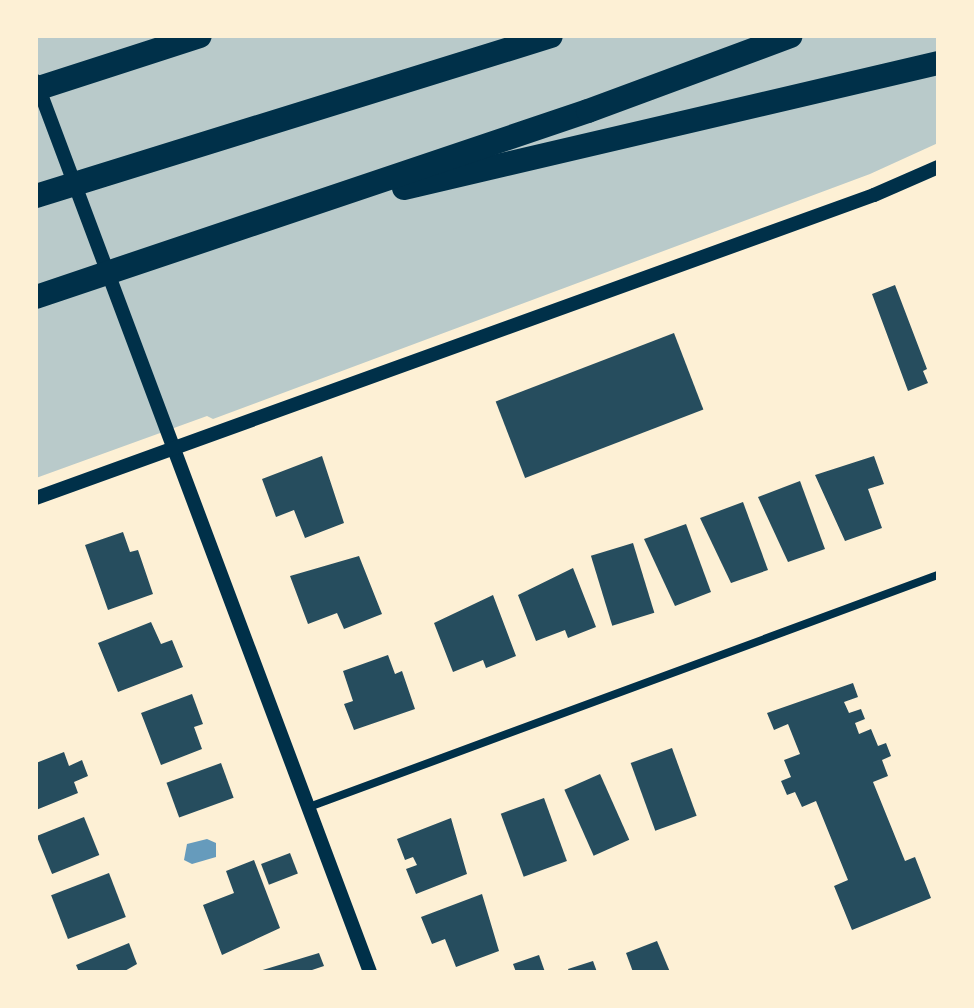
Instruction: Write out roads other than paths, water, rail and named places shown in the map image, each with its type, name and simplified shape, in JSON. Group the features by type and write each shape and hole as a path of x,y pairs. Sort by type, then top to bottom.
{"highway":[{"path":"146,51 179,36"},
{"path":"36,89 200,36"},
{"path":"36,196 551,36"},
{"path":"36,297 588,111 791,36"},
{"path":"242,227 938,63"}],"street":[{"path":"36,81 370,972"},
{"path":"36,498 874,195 938,167"},
{"path":"309,807 938,575"}],"water":[{"path":"207,839 216,843 216,857 192,864 184,860 187,844"}]}
